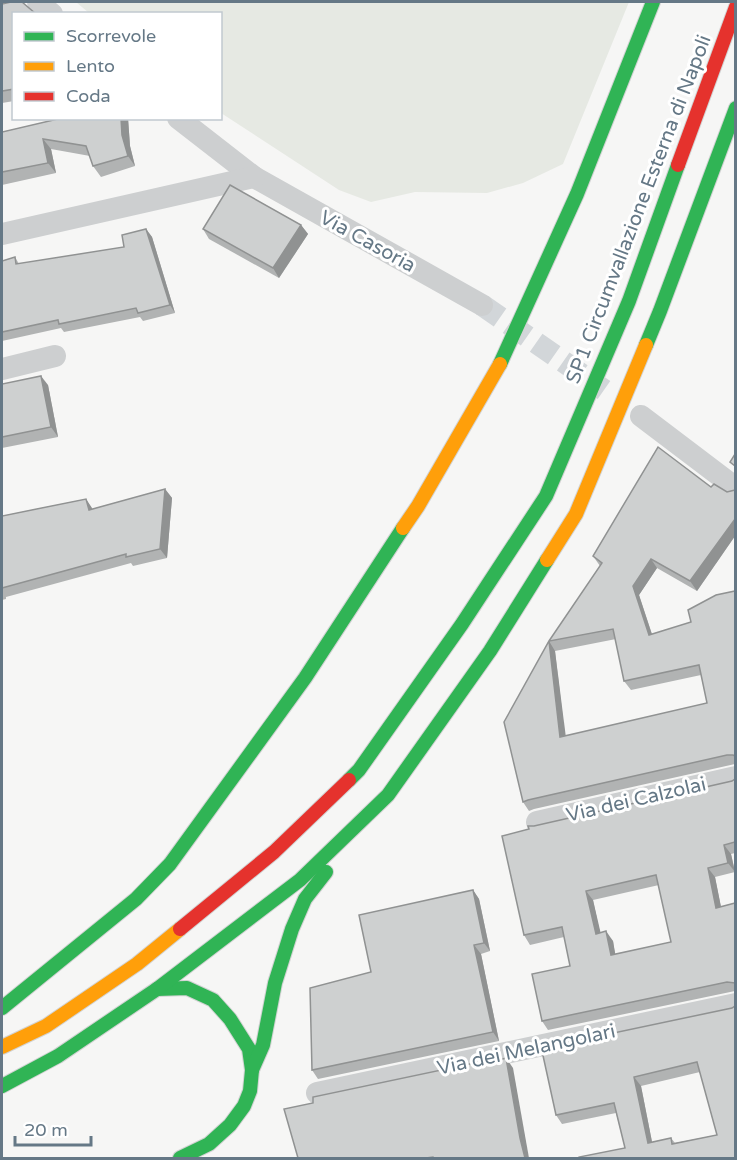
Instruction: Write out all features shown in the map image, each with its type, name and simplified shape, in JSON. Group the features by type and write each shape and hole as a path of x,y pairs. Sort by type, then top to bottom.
{"highway":[{"path":"2,1008 136,899 170,864 305,678 417,506 503,359 578,194 653,2"},
{"name":"SP1 Circumvallazione Esterna di Napoli","path":"2,1047 46,1026 137,964 274,852 359,770 462,624 546,496 629,301 735,7"},
{"path":"2,1086 58,1056 157,988 300,880 388,795 490,651 576,514 660,311 735,108"},
{"path":"693,223 723,176"},
{"path":"252,1070 263,1045 275,983 292,929 305,899 326,872 354,828"},
{"path":"157,988 187,988 213,1000 230,1019 249,1049 252,1070 250,1091 244,1106 230,1125 208,1144 180,1158"}],"street":[{"path":"38,2 50,12"},
{"name":"Via Casoria","path":"181,120 254,177 482,305"},
{"path":"2,234 254,177"},
{"path":"2,369 55,356"},
{"path":"641,416 735,488"},
{"name":"Via dei Calzolai","path":"537,822 735,777"},
{"name":"Via dei Melangolari","path":"317,1093 735,1004"}],"shaded area":[{"path":"76,2 629,2 563,164 523,183 487,193 415,192 371,202 339,190 222,114 222,12 88,12"}],"building":[{"path":"22,2 34,12 12,12 12,89 2,91 2,4"},
{"path":"53,120 121,120 122,135 128,156 93,166 86,146 43,139 48,163 2,172 2,132"},
{"path":"230,185 301,225 273,268 203,229"},
{"path":"146,229 170,305 138,313 136,308 59,324 58,320 2,332 2,261 15,257 16,264 124,247 122,235"},
{"path":"41,376 51,427 2,437 2,384"},
{"path":"658,447 711,487 714,484 727,492 735,490 735,519 690,581 651,559 633,586 649,635 691,622 688,610 716,595 735,591 735,756 727,755 523,802 504,722 549,641 602,563 593,556","holes":["613,629 624,681 699,665 707,703 560,737 549,641"]},
{"path":"735,454 735,466 730,462"},
{"path":"165,489 160,549 126,557 126,554 2,588 2,516 86,499 89,510"},
{"path":"735,779 735,842 724,845 728,863 708,868 716,908 735,903 735,983 727,982 542,1021 532,974 570,966 562,927 524,935 502,836 529,829 528,826","holes":["656,875 671,942 611,955 606,931 596,934 586,891"]},
{"path":"473,890 484,943 474,945 493,1032 312,1070 310,988 371,972 359,915"},
{"path":"735,1006 735,1158 579,1158 625,1148 614,1103 556,1115 542,1051 548,1050 547,1047","holes":["697,1062 717,1135 672,1144 671,1138 648,1143 634,1077"]},
{"path":"498,1058 499,1060 506,1058 525,1158 298,1158 284,1109 313,1103 313,1097"}],"tunnel":[{"path":"482,305 604,390"}],"traffic: fast":[{"path":"500,364 577,194 653,2"},
{"path":"646,345 736,108"},
{"path":"349,780 359,770 462,624 546,496 629,301 678,165"},
{"path":"2,1008 136,899 170,864 305,678 403,528"},
{"path":"2,1086 58,1056 157,989 300,880 388,795 490,651 547,560"},
{"path":"252,1070 263,1045 275,983 292,929 305,899 326,872"},
{"path":"157,989 187,988 213,1000 230,1019 249,1049 252,1070 250,1091 244,1106 230,1125 209,1144 180,1158"}],"traffic: slow":[{"path":"547,560 576,514 646,345"},
{"path":"403,528 500,364"},
{"path":"2,1047 46,1026 137,964 180,929"}],"traffic: jam":[{"path":"678,165 736,7"},
{"path":"180,929 274,852 349,780"}]}
